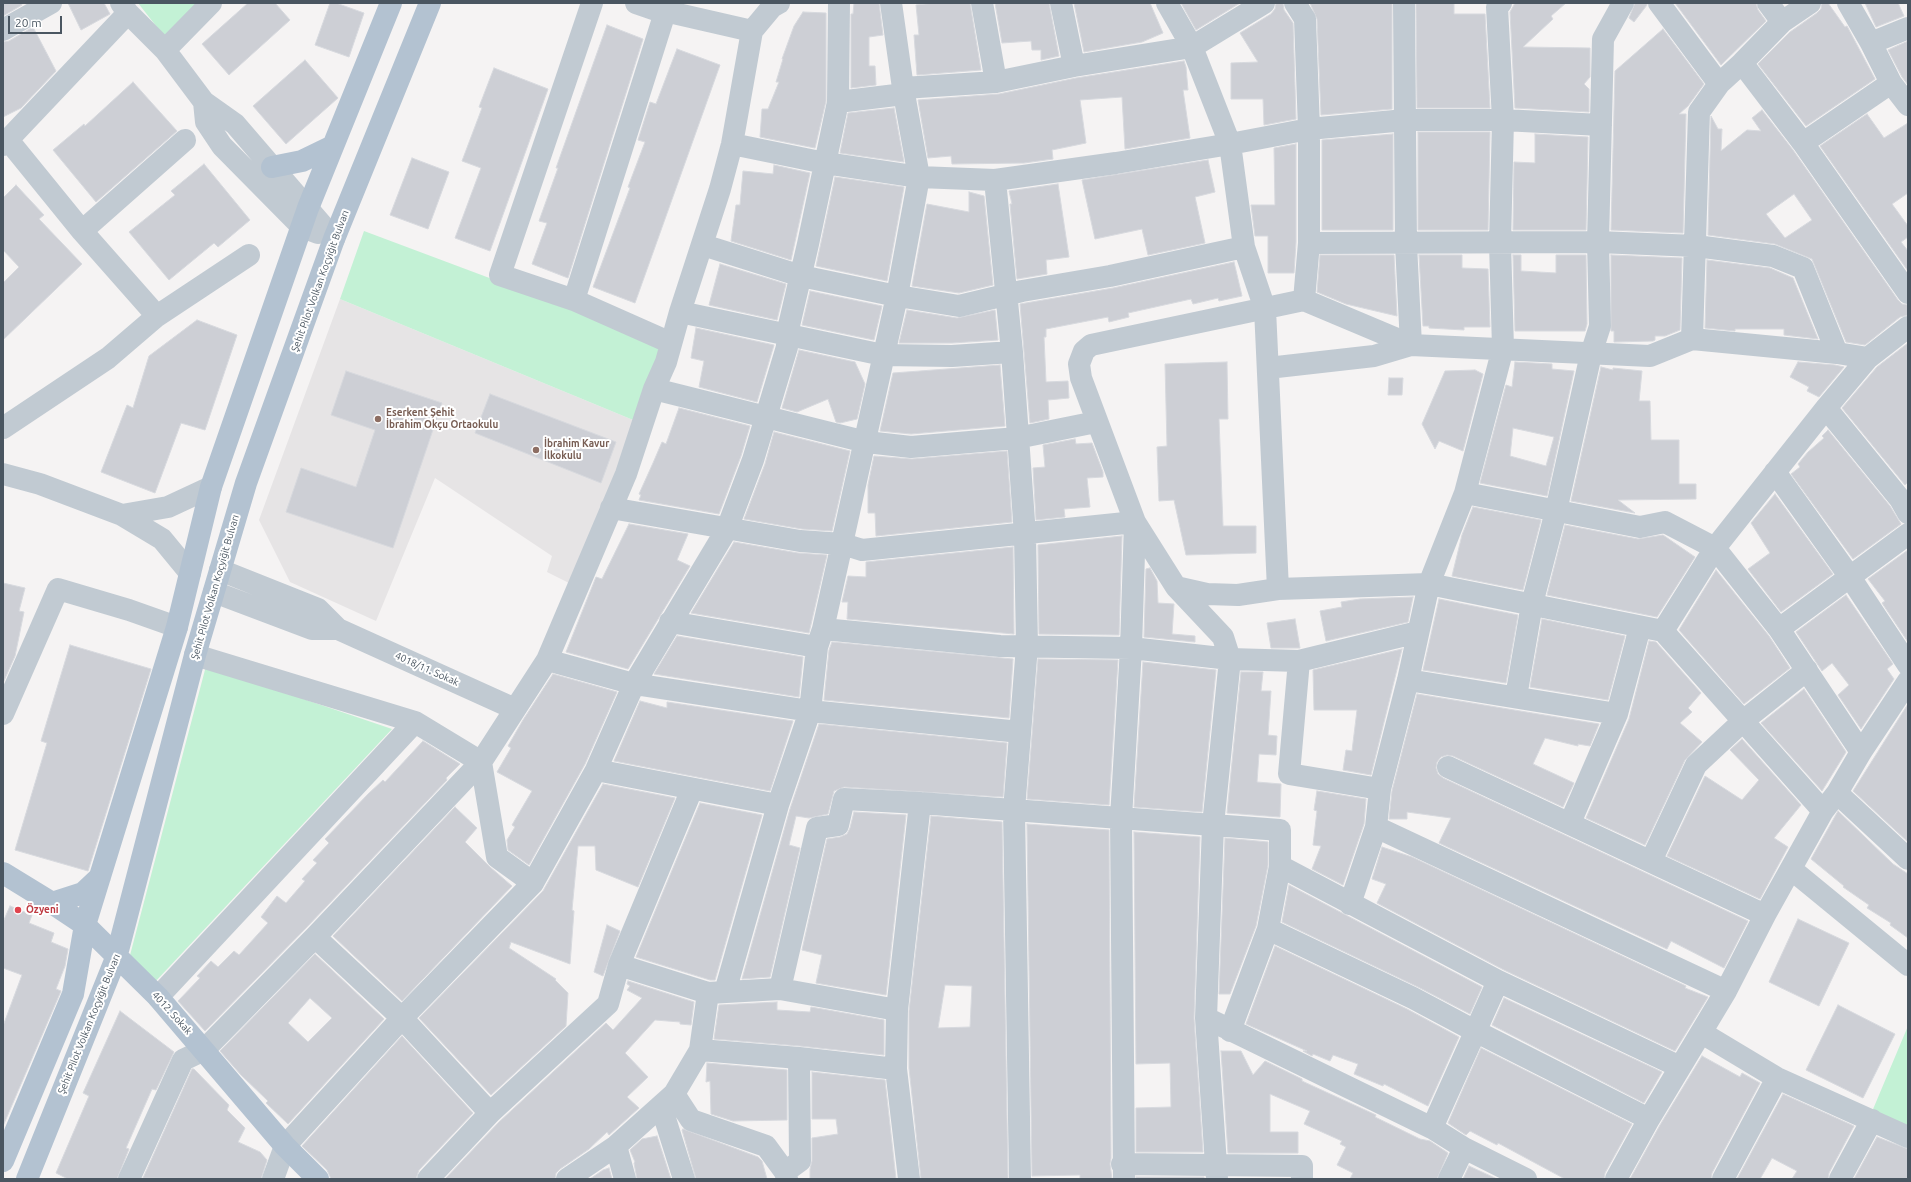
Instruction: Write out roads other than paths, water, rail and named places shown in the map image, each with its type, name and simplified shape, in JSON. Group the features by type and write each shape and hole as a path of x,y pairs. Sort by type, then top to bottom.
{"main road":[{"path":"3,1161 73,994 85,925 177,627 211,487 305,218 391,3"},
{"name":"Şehit Pilot Volkan Koçyiğit Bulvarı","path":"27,1179 116,958 195,654 246,483 334,239 430,3"},
{"path":"272,167 302,161 333,146"},
{"name":"4012. Sokak","path":"3,873 85,925 116,958 158,997 286,1146 318,1179"},
{"path":"52,903 83,893 100,877"}],"street":[{"path":"3,30 51,3"},
{"path":"165,50 211,3"},
{"path":"592,3 500,275 574,300 671,343"},
{"path":"636,3 666,8 669,12 752,31"},
{"path":"273,1179 286,1146 402,1018 533,883 596,770 634,684 727,529 753,460 787,347 786,334 801,276 838,102 839,3"},
{"path":"838,102 904,94 891,3"},
{"path":"982,3 996,82"},
{"path":"1060,3 1074,66"},
{"path":"1167,3 1192,47 1230,144 1244,247 1265,309 1278,589"},
{"path":"903,88 996,82 1074,66 1192,47 1264,3"},
{"path":"1295,3 1305,19 1309,128 1309,243 1304,300"},
{"path":"1404,3 1406,244 1411,345"},
{"path":"1350,904 1376,827 1380,789 1408,680 1429,584 1465,493 1504,348 1500,243 1503,120 1497,7 1501,3"},
{"path":"1516,697 1532,604 1556,511 1591,354 1600,326 1598,242 1603,39 1623,3"},
{"path":"1659,3 1719,84"},
{"path":"1768,3 1782,22"},
{"path":"1692,339 1696,246 1698,112 1719,84 1782,22 1810,3"},
{"path":"1848,3 1871,43 1890,83 1908,105"},
{"path":"130,1179 183,1060 204,1050 315,937 480,762 547,660 626,474 654,389 666,362 680,312 703,245 732,144 752,31 774,4"},
{"path":"157,316 5,142 124,8 165,50 204,102 235,124 272,167 305,218"},
{"path":"574,300 666,8"},
{"path":"1871,43 1908,28"},
{"path":"1742,63 1803,143 1908,293"},
{"path":"1803,143 1890,83"},
{"path":"567,1179 616,1146 667,1100 700,1050 716,992 810,711 820,638 866,442 883,355 897,296 919,177 903,88"},
{"path":"204,102 206,122 222,146 305,218 334,239"},
{"path":"732,144 825,163 919,177 995,180 1230,144 1309,128 1405,120 1503,120 1601,125"},
{"path":"82,231 185,140"},
{"path":"995,180 1012,352 1025,535 1027,646 1014,810 1020,1179"},
{"path":"1309,243 1406,244 1598,242 1696,246 1773,256 1803,268 1837,353"},
{"path":"703,245 801,276 897,296 959,306 1006,295 1110,276 1244,247"},
{"path":"3,428 108,358 157,316 249,255"},
{"path":"1216,1172 1206,1018 1213,825 1230,659 1223,637 1176,587 1135,522 1096,422 1081,378 1079,364 1084,351 1091,345 1304,300 1411,345"},
{"path":"680,312 883,355 952,356 1012,352"},
{"path":"1662,631 1715,548 1826,408 1868,358 1908,328"},
{"path":"1268,368 1374,356 1411,345 1504,348 1591,354 1650,356 1692,339 1837,353 1868,358"},
{"path":"654,389 767,416 866,442 910,447 1017,438 1096,422"},
{"path":"1826,408 1905,500"},
{"path":"1775,472 1850,577 1908,665"},
{"path":"3,474 40,484 122,515 162,539 190,573"},
{"path":"122,515 168,507 211,487"},
{"path":"1465,493 1640,527 1665,522 1715,548 1779,629 1861,752"},
{"path":"611,508 800,542 843,544 862,550 1025,535 1135,522"},
{"path":"1135,522 1131,648 1121,818 1123,1172 1216,1172 1302,1166 1302,1179"},
{"path":"1779,629 1908,534"},
{"name":"4018/11. Sokak","path":"220,570 318,609 338,629 515,709"},
{"path":"1176,587 1207,594 1238,595 1278,589 1429,584 1662,631 1823,811"},
{"path":"3,714 58,589 130,610 177,627"},
{"name":"4018/11. Sokak","path":"214,592 312,629 338,629"},
{"path":"670,622 820,638 1027,646 1131,648 1230,659 1299,661 1418,632"},
{"path":"1570,823 1617,714 1640,627"},
{"path":"195,654 415,722 480,762 497,857 533,883"},
{"path":"547,660 634,684 810,711 1020,732"},
{"path":"1299,661 1289,774 1380,789"},
{"path":"1651,861 1696,764 1743,721 1807,670"},
{"path":"1408,680 1617,714"},
{"path":"1616,1179 1649,1119 1726,991 1765,915 1823,811 1837,793 1861,752 1908,681"},
{"path":"158,997 415,722"},
{"path":"1448,767 1765,915"},
{"path":"596,770 778,806"},
{"path":"428,1179 490,1114 608,1004 619,965 692,789"},
{"path":"1837,793 1907,856"},
{"path":"780,989 817,828 838,825 844,799 920,803 1280,830 1280,866 1268,929 1230,1031"},
{"path":"909,1179 896,1069 897,1010 920,803"},
{"path":"1376,827 1726,991"},
{"path":"1280,866 1498,981 1680,1067"},
{"path":"1791,869 1908,965"},
{"path":"1268,929 1413,998 1649,1119"},
{"path":"315,937 402,1018 490,1114"},
{"path":"619,965 716,992 780,989 897,1010"},
{"path":"1432,1128 1498,981"},
{"path":"1206,1018 1432,1128 1464,1148 1526,1179"},
{"path":"1702,1033 1777,1078 1908,1136"},
{"path":"700,1050 799,1058 896,1069"},
{"path":"667,1100 691,1120 766,1146 786,1176 800,1161 799,1058"},
{"path":"1724,1179 1777,1078"},
{"path":"667,1100 684,1179"},
{"path":"1840,1179 1872,1120"},
{"path":"616,1146 625,1179"},
{"path":"1449,1179 1464,1148"}],"place":[{"name":"Eserkent Şehit İbrahim Okçu Ortaokulu","path":"378,419"},
{"name":"İbrahim Kavur İlkokulu","path":"536,450"},
{"name":"Özyeni","path":"18,910"}]}
